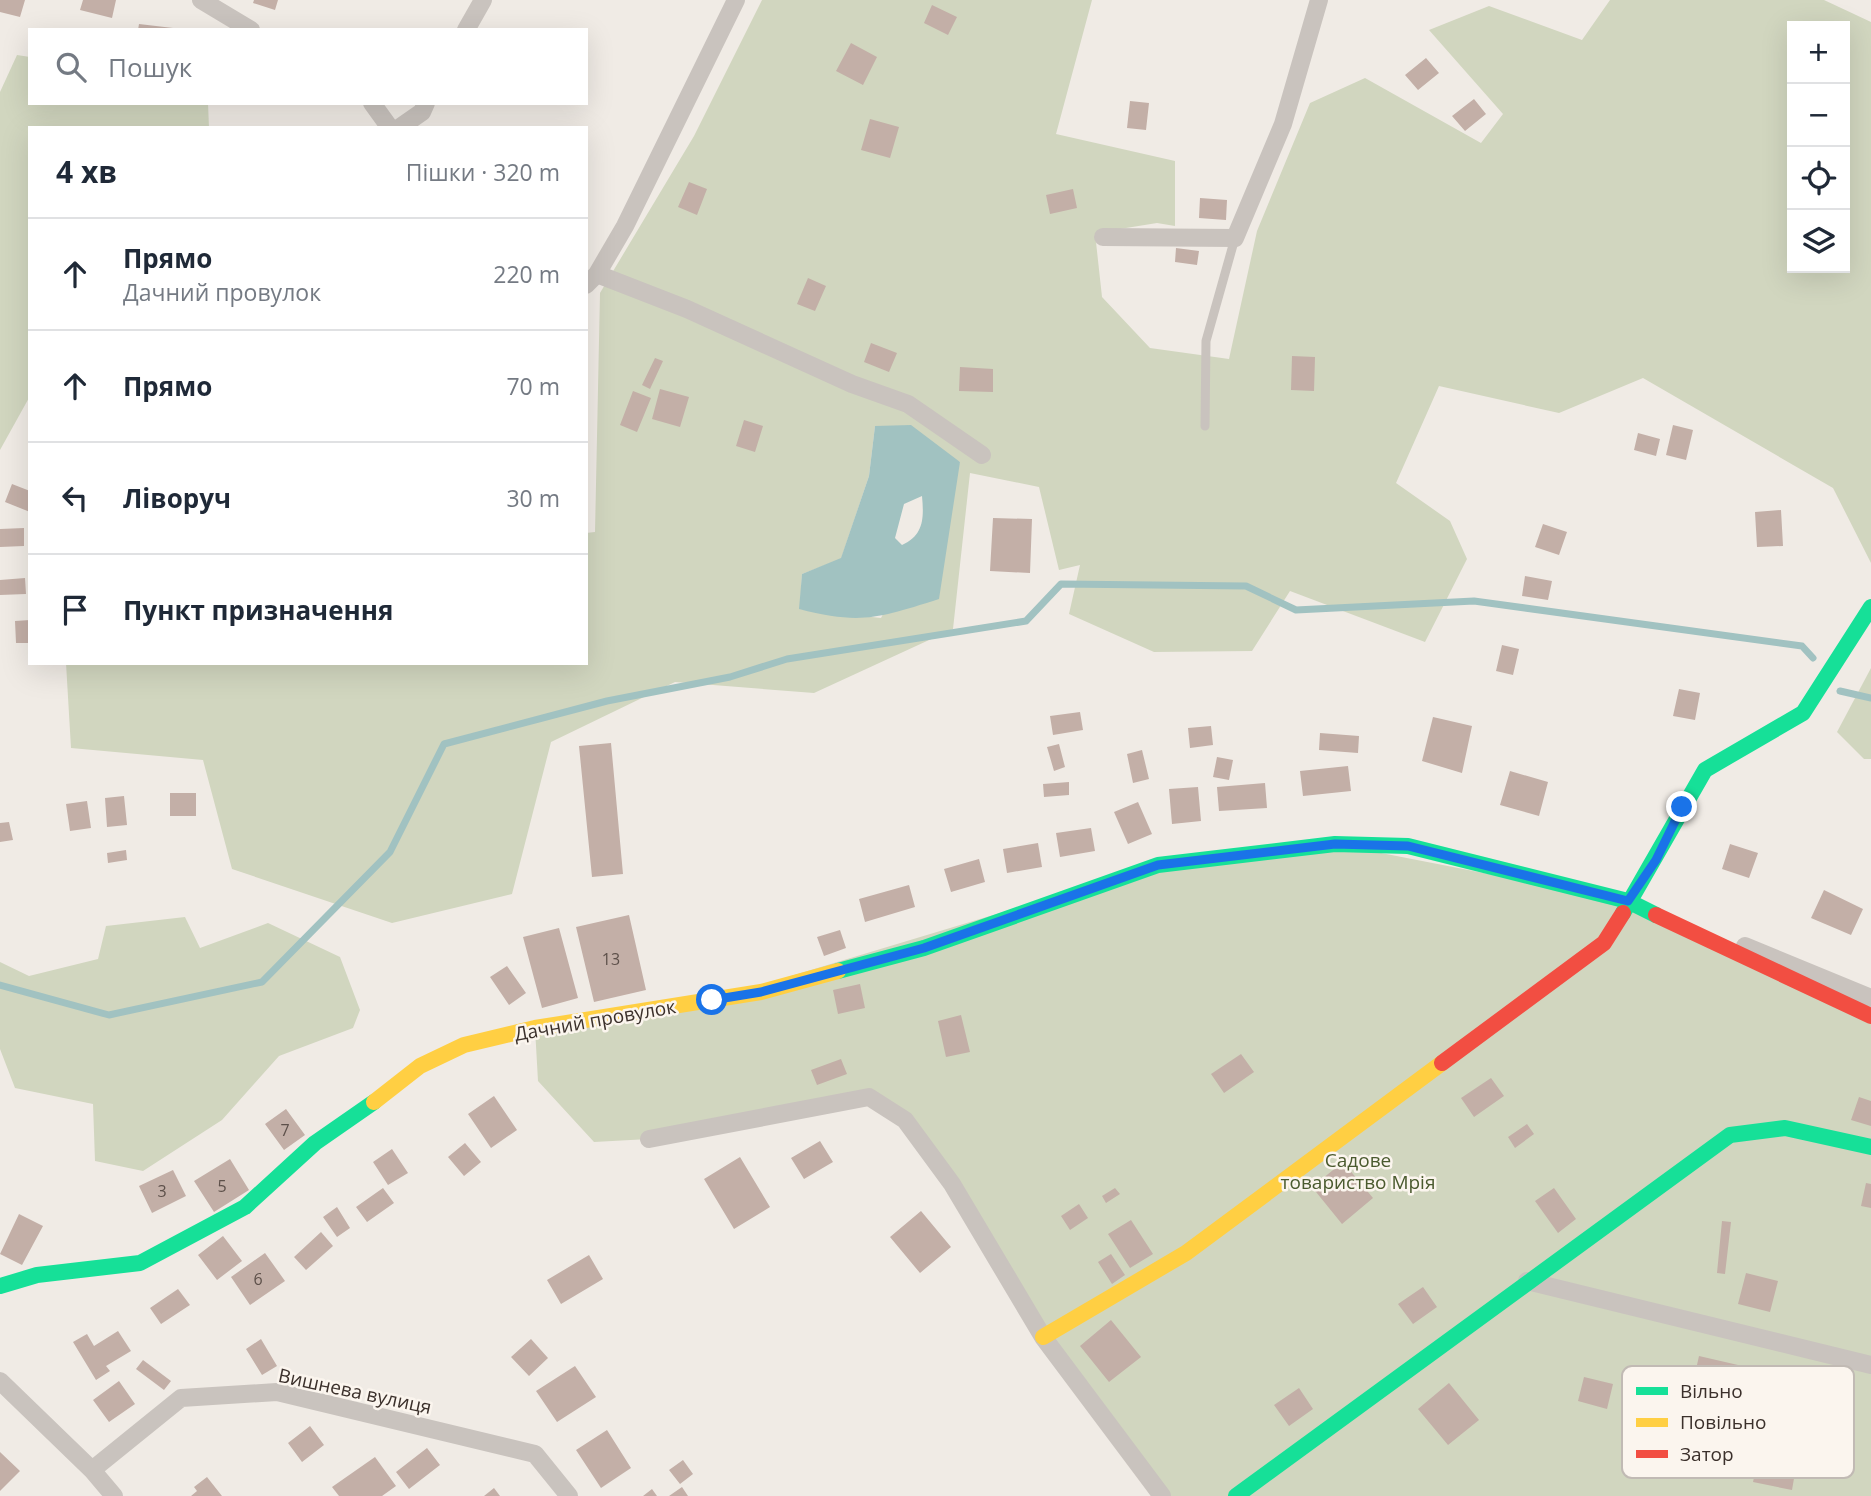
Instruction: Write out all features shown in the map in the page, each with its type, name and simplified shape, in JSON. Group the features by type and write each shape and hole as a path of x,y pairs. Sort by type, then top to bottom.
{"street":[{"path":"201,0 248,28"},
{"path":"467,28 483,0"},
{"path":"736,0 625,226 592,280 687,309 852,384 908,404 982,455"},
{"path":"1103,237 1235,238 1283,124 1319,0"},
{"path":"373,105 389,126"},
{"path":"402,126 422,112 425,105"},
{"path":"1043,1337 1186,1253 1604,943 1656,860 1705,770 1803,713 1871,607"},
{"name":"Дачний провулок","path":"0,1286 37,1275 140,1263 245,1207 316,1143 406,1080 420,1066 464,1045 535,1028 761,992 924,948 1158,865 1335,844 1408,846 1628,901 1821,995 1871,1016"},
{"path":"1628,901 1871,998"},
{"path":"649,1139 869,1097 905,1120 944,1174 1043,1337 1162,1496"},
{"path":"1236,1496 1730,1135 1785,1128 1871,1147"},
{"path":"1527,1281 1871,1365"},
{"path":"0,1381 92,1470 114,1496"},
{"name":"Вишнева вулиця","path":"92,1470 181,1398 276,1392 535,1454 569,1496"}],"lane":[{"path":"1205,426 1206,341 1235,238"}],"green space":[{"path":"762,0 1092,0 1056,134 1175,161 1175,226 1157,223 1095,233 1102,297 1150,348 1229,359 1257,231 1310,103 1365,78 1481,143 1503,114 1429,30 1489,6 1582,40 1610,0 1824,0 1871,22 1871,563 1833,488 1643,378 1559,413 1439,386 1396,483 1450,521 1467,559 1425,642 1290,591 1252,651 1154,652 1069,614 1080,565 1059,570 1039,487 970,473 953,629 814,693 675,682 551,742 512,894 392,923 232,869 203,760 71,748 66,665 588,665 588,533 595,532 600,293 694,136","holes":["875,426 960,462 881,618 800,609 802,574 841,559 869,476"]},
{"path":"17,55 28,57 28,105 208,105 209,126 28,126 28,400 0,450 0,92"},
{"path":"1871,668 1871,759 1864,759 1837,732"},
{"name":"Садове товариство Мрія","path":"1335,844 1628,901 1871,1016 1871,1496 1162,1496 905,1120 869,1097 649,1139 594,1142 538,1081 535,1028 712,1000 1158,865"},
{"path":"185,917 200,948 268,923 340,957 360,1010 353,1028 279,1056 222,1120 143,1171 95,1161 93,1104 15,1088 0,1049 0,962 29,976 98,959 106,926"}],"water":[{"path":"911,425 960,462 939,599 870,617 839,617 799,609 802,574 841,558 869,476 875,426","holes":["922,496 919,531 902,545 895,538 904,504"]}],"building":[{"path":"0,0 25,0 20,17 0,12"},
{"path":"83,0 116,0 112,18 80,10"},
{"path":"254,0 278,0 275,10 253,3"},
{"path":"932,5 957,17 948,35 924,23"},
{"path":"139,24 173,28 138,28"},
{"path":"851,43 877,57 863,85 836,71"},
{"path":"1426,58 1439,73 1418,90 1405,75"},
{"path":"1474,99 1486,114 1465,131 1452,116"},
{"path":"1130,101 1149,103 1146,130 1127,128"},
{"path":"870,119 899,127 890,158 861,150"},
{"path":"689,182 707,189 697,215 678,207"},
{"path":"1073,189 1077,208 1050,214 1046,195"},
{"path":"1200,198 1227,200 1226,220 1199,218"},
{"path":"1176,248 1199,251 1197,265 1175,262"},
{"path":"808,278 826,286 815,311 797,304"},
{"path":"871,343 897,353 889,372 864,362"},
{"path":"1292,356 1315,357 1314,391 1291,390"},
{"path":"655,358 663,361 650,389 642,385"},
{"path":"960,367 993,369 993,392 959,391"},
{"path":"660,389 689,397 680,427 652,419"},
{"path":"633,391 651,398 637,432 620,425"},
{"path":"744,420 763,426 755,452 736,446"},
{"path":"1673,425 1693,430 1686,460 1666,455"},
{"path":"1638,433 1660,439 1656,456 1634,450"},
{"path":"12,484 28,490 28,511 5,502"},
{"path":"1781,510 1783,546 1757,547 1755,512"},
{"path":"993,518 1032,519 1030,573 990,571"},
{"path":"1543,524 1567,532 1559,555 1535,547"},
{"path":"24,528 24,546 0,547 0,529"},
{"path":"1525,576 1552,581 1548,600 1522,596"},
{"path":"25,578 26,594 0,595 0,580"},
{"path":"28,620 28,643 16,643 15,621"},
{"path":"1502,645 1519,649 1513,675 1496,671"},
{"path":"1679,689 1700,693 1695,720 1673,716"},
{"path":"1080,712 1083,730 1053,735 1050,716"},
{"path":"1433,717 1472,726 1462,773 1422,761"},
{"path":"1211,726 1213,745 1190,748 1188,728"},
{"path":"1320,733 1359,736 1358,753 1319,750"},
{"path":"611,743 623,874 592,877 579,746"},
{"path":"1059,744 1065,767 1054,771 1047,747"},
{"path":"1142,750 1149,779 1133,783 1127,754"},
{"path":"1217,757 1233,760 1229,780 1213,777"},
{"path":"1348,766 1351,791 1303,796 1300,771"},
{"path":"1510,771 1548,782 1539,816 1500,805"},
{"path":"1069,782 1069,795 1044,797 1043,784"},
{"path":"1265,783 1267,808 1219,811 1217,787"},
{"path":"1198,787 1201,821 1172,824 1169,789"},
{"path":"170,793 196,793 196,816 170,816"},
{"path":"124,796 127,825 107,827 105,798"},
{"path":"87,801 91,828 70,831 66,804"},
{"path":"1138,802 1152,834 1128,844 1114,812"},
{"path":"9,822 13,840 0,842 0,823"},
{"path":"1091,828 1095,851 1060,857 1056,833"},
{"path":"1038,843 1042,867 1007,873 1003,849"},
{"path":"1730,844 1758,853 1749,878 1722,869"},
{"path":"126,850 127,860 108,863 107,853"},
{"path":"979,859 985,882 951,892 944,869"},
{"path":"909,885 915,907 865,922 859,899"},
{"path":"1824,890 1863,909 1851,935 1811,918"},
{"path":"629,915 646,990 594,1002 576,927"},
{"path":"559,928 578,998 542,1008 523,937"},
{"path":"840,930 846,948 824,956 817,937"},
{"path":"507,966 526,993 509,1005 490,977"},
{"path":"860,984 865,1008 838,1014 833,990"},
{"path":"961,1015 970,1052 946,1057 938,1021"},
{"path":"1241,1054 1254,1072 1224,1093 1211,1074"},
{"path":"841,1059 847,1074 817,1085 811,1070"},
{"path":"1491,1078 1504,1096 1474,1117 1461,1098"},
{"path":"494,1096 517,1130 491,1148 468,1114"},
{"path":"1859,1097 1871,1101 1871,1126 1851,1120"},
{"path":"286,1109 305,1135 284,1150 265,1124"},
{"path":"1527,1124 1534,1134 1515,1148 1508,1137"},
{"path":"820,1141 833,1162 804,1179 791,1158"},
{"path":"465,1143 481,1162 464,1176 448,1157"},
{"path":"392,1149 408,1173 388,1185 373,1162"},
{"path":"740,1157 770,1207 734,1229 704,1179"},
{"path":"230,1159 249,1190 214,1212 194,1181"},
{"path":"1343,1162 1373,1198 1342,1224 1312,1187"},
{"path":"173,1170 186,1196 152,1213 139,1186"},
{"path":"1866,1183 1871,1184 1871,1208 1861,1206"},
{"path":"383,1188 394,1203 367,1222 356,1207"},
{"path":"1115,1188 1120,1194 1106,1203 1102,1196"},
{"path":"1554,1188 1576,1219 1558,1233 1535,1201"},
{"path":"1079,1204 1088,1218 1070,1230 1061,1216"},
{"path":"337,1207 350,1228 337,1237 323,1217"},
{"path":"921,1211 951,1247 920,1273 890,1237"},
{"path":"19,1214 43,1226 22,1265 0,1254"},
{"path":"1131,1220 1153,1254 1130,1268 1108,1234"},
{"path":"1722,1221 1731,1222 1725,1274 1717,1273"},
{"path":"321,1232 333,1246 306,1270 294,1257"},
{"path":"223,1236 242,1261 217,1280 198,1255"},
{"path":"265,1253 285,1281 250,1305 231,1277"},
{"path":"1111,1254 1125,1275 1112,1284 1098,1262"},
{"path":"589,1255 603,1279 561,1304 547,1280"},
{"path":"1746,1273 1778,1281 1770,1312 1738,1304"},
{"path":"1423,1287 1437,1307 1413,1324 1398,1304"},
{"path":"178,1289 190,1305 161,1324 150,1308"},
{"path":"1111,1320 1141,1357 1109,1382 1080,1346"},
{"path":"118,1331 131,1351 106,1366 110,1371 96,1380 73,1342 87,1334 94,1346"},
{"path":"261,1339 277,1366 262,1375 246,1349"},
{"path":"531,1339 548,1358 529,1376 511,1357"},
{"path":"1699,1356 1738,1365 1738,1366 1697,1366"},
{"path":"143,1360 171,1381 164,1390 136,1369"},
{"path":"575,1366 596,1397 557,1422 536,1391"},
{"path":"1584,1377 1613,1384 1607,1409 1578,1401"},
{"path":"119,1381 135,1404 109,1422 93,1400"},
{"path":"1449,1383 1479,1420 1448,1445 1418,1409"},
{"path":"1299,1388 1313,1409 1289,1426 1274,1405"},
{"path":"310,1426 324,1445 302,1462 288,1443"},
{"path":"607,1430 631,1468 601,1488 576,1450"},
{"path":"427,1448 440,1465 409,1489 396,1472"},
{"path":"0,1452 20,1471 0,1491"},
{"path":"375,1457 396,1486 382,1496 339,1496 332,1487"},
{"path":"683,1460 693,1474 680,1484 669,1470"},
{"path":"207,1477 222,1496 191,1496 197,1491 194,1487"},
{"path":"1754,1478 1794,1478 1792,1490 1753,1482"},
{"path":"682,1487 688,1496 669,1496"},
{"path":"494,1488 500,1496 484,1496"},
{"path":"652,1489 657,1496 643,1496"}],"waterway":[{"path":"0,985 109,1015 262,982 390,852 444,744 607,701 730,677 787,659 1026,621 1061,584 1246,586 1296,610 1474,601 1802,646 1813,658"},
{"path":"1840,691 1871,698"}],"traffic: fast":[{"path":"1623,913 1705,770 1803,713 1871,607"},
{"path":"838,971 924,948 1158,865 1335,844 1408,846 1628,901 1656,915"},
{"path":"0,1286 37,1275 140,1263 245,1207 315,1143 374,1102"},
{"path":"1236,1496 1730,1135 1785,1128 1871,1147"}],"traffic: slow":[{"path":"374,1102 420,1066 464,1045 535,1028 761,992 838,971"},
{"path":"1043,1337 1186,1253 1442,1063"}],"traffic: jam":[{"path":"1442,1063 1604,943 1623,913"},
{"path":"1656,915 1871,1016"}],"route":[{"path":"712,1000 761,992 924,948 1158,865 1335,844 1408,846 1628,901 1656,860 1682,807"}]}
